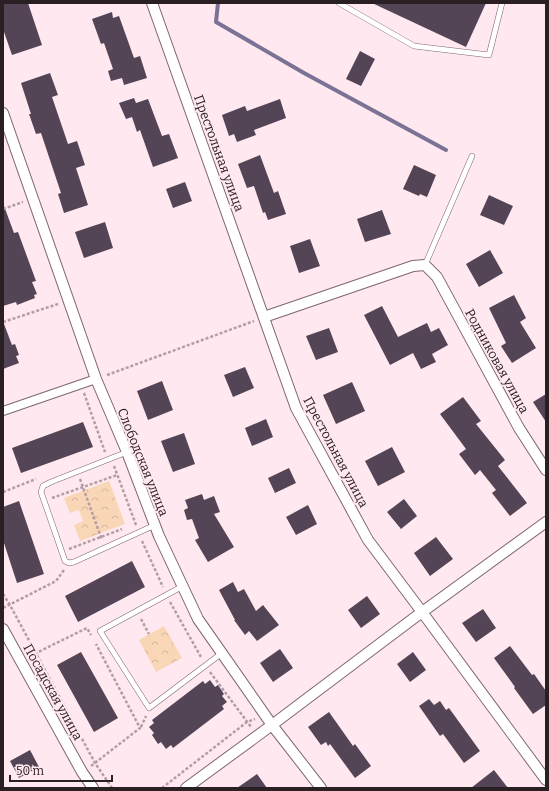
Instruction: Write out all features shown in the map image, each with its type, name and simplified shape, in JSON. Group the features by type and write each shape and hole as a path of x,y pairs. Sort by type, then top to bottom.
{"street":[{"name":"Престольная улица","path":"152,3 296,408 368,540 546,780"},
{"name":"Слободская улица","path":"3,113 96,379 127,452 155,525 198,619 272,725 321,788"},
{"path":"264,317 413,266 425,265"},
{"name":"Родниковая улица","path":"425,265 437,278 519,428 546,470"},
{"path":"3,411 96,379"},
{"path":"186,788 422,612 546,522"},
{"name":"Посадская улица","path":"3,629 82,772 93,788"}],"lane":[{"path":"339,3 414,46 489,55 502,3"},
{"path":"425,265 472,156"},
{"path":"127,452 43,486 41,492 65,561 69,563 74,562 155,525"},
{"path":"183,586 100,631 149,708 222,653"}],"path":[{"path":"3,209 33,200"},
{"path":"3,322 68,299"},
{"path":"96,379 264,317"},
{"path":"77,471 104,548"},
{"path":"44,501 118,474"},
{"path":"62,552 135,523"},
{"path":"3,608 56,581 69,563"},
{"path":"3,594 95,763 112,788"},
{"path":"136,611 149,634"},
{"path":"20,661 87,628 140,728"},
{"path":"82,772 140,728 149,708"}],"green space":[{"path":"109,481 125,524 80,541 74,525 83,521 79,510 70,513 64,498"},
{"path":"164,626 182,658 156,672 139,640"}],"building":[{"path":"3,3 28,3 42,45 12,55 3,29"},
{"path":"372,3 486,3 466,47"},
{"path":"112,12 113,18 119,16 134,58 140,56 147,78 124,85 122,78 111,81 108,71 113,69 104,43 101,44 92,19"},
{"path":"360,51 375,59 361,86 346,79"},
{"path":"50,73 58,95 52,97 68,144 77,141 85,165 76,168 88,205 64,213 58,194 61,193 41,133 36,134 21,83"},
{"path":"134,98 136,103 148,99 162,136 169,134 178,158 153,167 140,130 137,132 132,117 126,119 119,103"},
{"path":"280,99 286,118 254,130 256,135 237,142 234,134 229,136 222,115 245,106 247,111"},
{"path":"260,155 274,193 278,191 286,214 268,220 265,212 263,213 254,186 247,188 238,164"},
{"path":"414,165 436,175 427,197 420,194 419,196 403,189"},
{"path":"185,182 192,201 173,208 166,189"},
{"path":"489,195 513,206 504,225 480,215"},
{"path":"3,206 14,233 18,232 36,281 32,282 37,294 34,295 35,298 17,305 16,302 3,306"},
{"path":"382,210 391,234 365,242 357,219"},
{"path":"105,222 113,248 84,258 75,232"},
{"path":"310,239 320,266 299,273 290,246"},
{"path":"490,250 503,273 479,287 466,264"},
{"path":"514,295 526,318 520,322 536,348 512,363 501,346 506,343 489,308"},
{"path":"382,306 398,337 427,323 431,332 439,328 448,345 432,354 436,362 421,369 413,353 390,365 364,315"},
{"path":"3,324 12,345 15,344 19,355 16,356 19,363 3,369"},
{"path":"329,328 338,352 316,360 306,336"},
{"path":"245,367 254,388 233,397 224,375"},
{"path":"162,381 173,410 148,420 137,391"},
{"path":"352,382 365,411 336,424 323,395"},
{"path":"546,394 546,422 533,402"},
{"path":"463,397 481,421 476,424 505,460 498,466 527,503 510,516 492,493 496,490 480,470 475,475 459,454 466,449 440,414"},
{"path":"266,419 273,437 252,446 245,428"},
{"path":"83,422 93,447 21,473 12,448"},
{"path":"184,433 195,464 173,472 161,441"},
{"path":"392,447 405,472 378,486 365,461"},
{"path":"289,468 296,483 275,493 268,478"},
{"path":"202,494 204,500 214,496 220,512 214,514 234,547 208,562 195,540 199,538 192,519 187,520 184,510 188,508 185,500"},
{"path":"404,499 417,516 401,529 387,512"},
{"path":"19,501 44,574 17,583 3,540 3,507"},
{"path":"308,505 317,524 296,535 286,517"},
{"path":"436,537 453,559 430,576 414,553"},
{"path":"132,561 145,587 78,622 65,596"},
{"path":"233,582 238,592 244,589 256,611 263,605 279,625 257,641 249,631 245,635 234,620 219,590"},
{"path":"367,596 380,614 361,628 348,610"},
{"path":"483,609 496,628 476,642 462,623"},
{"path":"510,646 532,675 534,674 546,691 546,705 533,714 494,658"},
{"path":"280,649 293,668 273,682 260,663"},
{"path":"81,652 118,718 94,732 57,665"},
{"path":"413,652 426,670 410,682 397,664"},
{"path":"210,680 215,687 218,685 224,694 222,696 227,702 222,706 224,709 173,748 171,745 166,749 161,742 158,744 152,735 154,733 149,727 154,723 152,720 203,681 205,684"},
{"path":"429,699 434,705 440,701 446,710 449,708 480,751 464,763 443,734 440,736 419,706"},
{"path":"329,712 353,746 355,744 371,766 355,778 330,744 328,746 326,742 321,745 308,727"},
{"path":"30,750 39,767 19,778 10,761"},
{"path":"494,770 508,788 471,788"},
{"path":"257,774 267,788 237,788"}],"waterway":[{"path":"218,3 216,22 304,73 446,150"}]}
